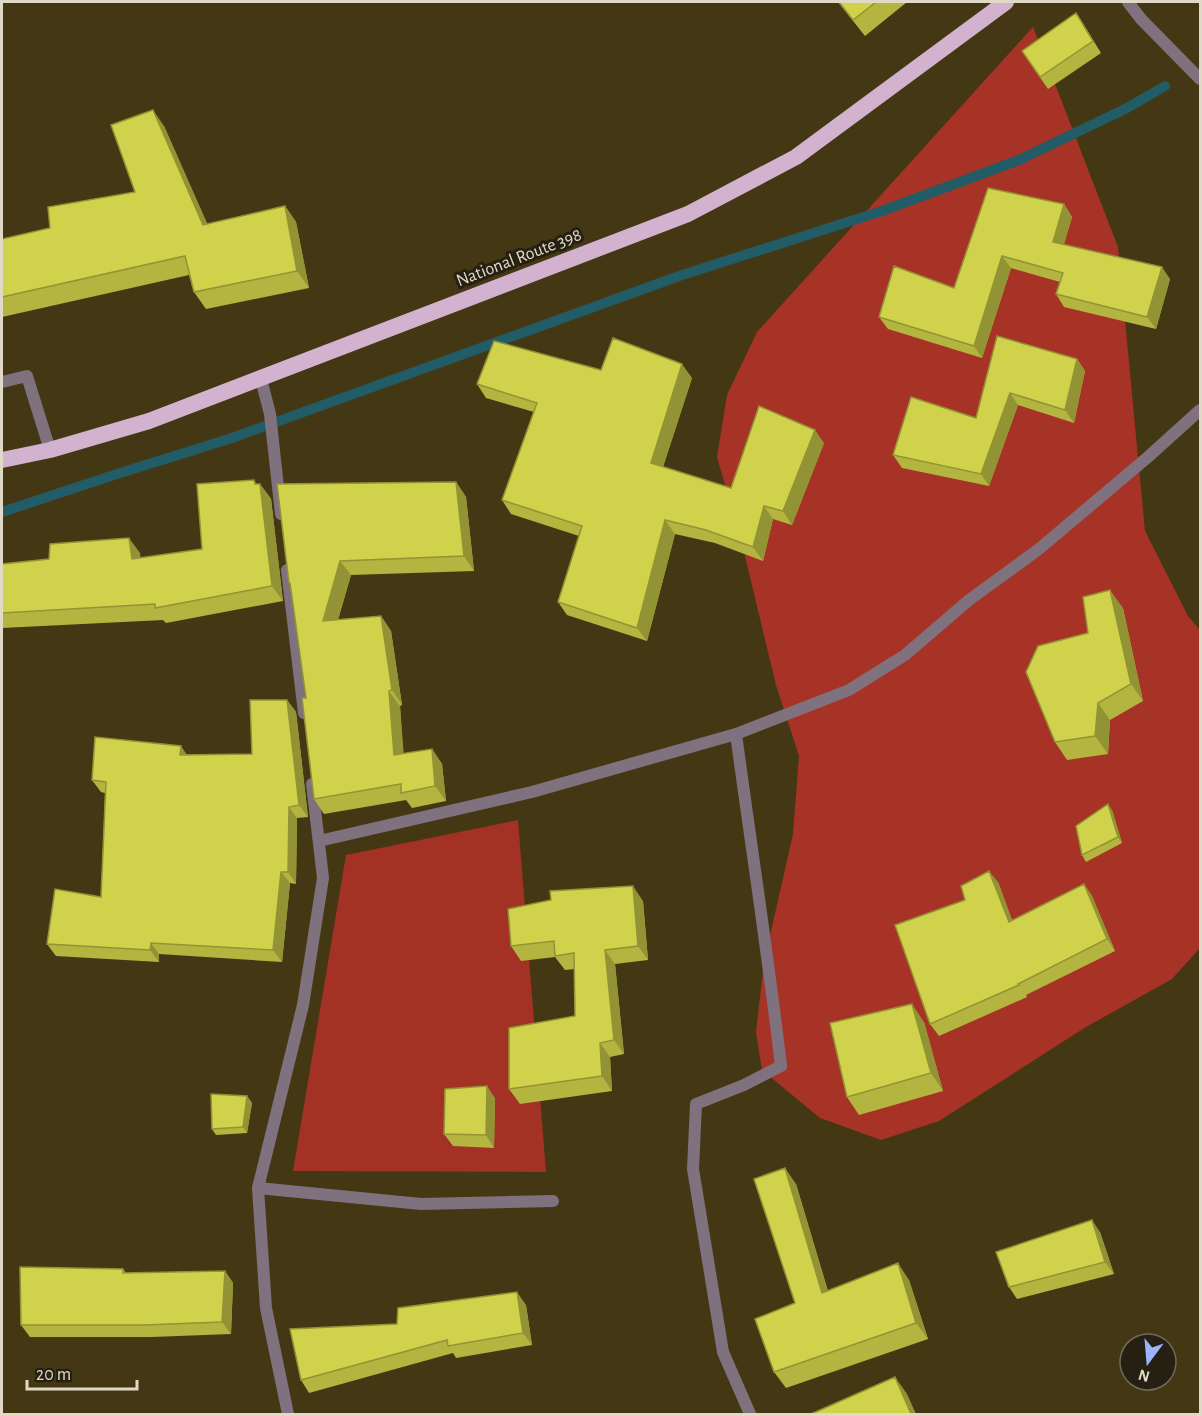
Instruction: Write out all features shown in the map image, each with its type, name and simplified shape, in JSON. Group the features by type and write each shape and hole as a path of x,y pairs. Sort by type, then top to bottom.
{"highway":[{"name":"National Route 398","path":"2,460 50,450 149,421 688,214 796,157 1006,2"}],"street":[{"path":"1128,2 1200,79"},
{"path":"2,382 27,376 50,450"},
{"path":"261,379 270,414 283,532"},
{"path":"319,841 531,792 736,734 849,690 905,655 969,600 1039,549 1200,410"},
{"path":"285,555 306,728"},
{"path":"736,734 781,1066 744,1085 696,1104 693,1169 723,1352 750,1414"},
{"path":"288,1414 266,1308 258,1188 303,1005 323,878 311,775"},
{"path":"258,1188 421,1204 553,1201"}],"shaded area":[{"path":"1033,27 1118,247 1145,531 1188,616 1200,630 1200,948 1172,979 1086,1027 939,1121 881,1140 820,1118 762,1070 756,1032 764,962 793,834 799,756 776,685 743,548 717,457 727,395 757,332"},
{"path":"518,820 546,1172 293,1171 346,855"}],"building":[{"path":"839,2 876,2 853,20"},
{"path":"1076,13 1093,41 1040,77 1022,51"},
{"path":"153,110 203,225 285,206 297,271 194,292 185,256 2,297 2,239 50,228 48,207 135,192 111,125"},
{"path":"988,188 1064,204 1053,242 1162,267 1147,317 1056,294 1063,273 1002,256 974,346 879,317 894,266 954,288"},
{"path":"997,336 1077,359 1065,410 1010,393 981,474 893,455 911,397 976,418"},
{"path":"613,338 682,364 651,463 731,488 759,406 815,430 783,511 764,506 753,547 706,530 665,520 637,628 558,602 582,526 502,500 537,403 477,384 494,341 601,370"},
{"path":"254,480 255,484 260,484 272,586 155,608 155,604 2,613 2,564 49,559 50,544 129,538 132,559 202,549 197,484"},
{"path":"456,482 464,556 340,561 323,621 381,616 392,690 389,691 394,755 432,749 435,786 401,793 401,784 314,799 302,698 306,698 277,484"},
{"path":"1110,590 1131,684 1098,703 1095,736 1055,742 1026,672 1038,646 1088,633 1083,597"},
{"path":"250,700 287,700 299,805 289,807 288,872 281,872 273,950 151,943 150,950 47,944 55,889 101,897 106,782 92,780 95,737 181,746 180,755 252,754"},
{"path":"1108,804 1118,837 1082,855 1076,826"},
{"path":"989,871 1009,922 1084,884 1107,939 1019,985 930,1024 895,925 965,900 961,886"},
{"path":"633,886 638,946 605,950 614,1040 600,1043 602,1076 509,1089 509,1028 575,1016 574,953 555,956 554,941 511,946 508,909 551,900 550,891"},
{"path":"912,1004 931,1073 847,1097 830,1023"},
{"path":"487,1086 486,1135 444,1134 445,1089"},
{"path":"211,1094 247,1096 243,1127 212,1129"},
{"path":"785,1168 822,1293 898,1263 916,1323 774,1372 755,1319 795,1303 754,1179"},
{"path":"1092,1220 1105,1262 1009,1287 996,1252"},
{"path":"20,1267 123,1269 123,1273 225,1271 222,1322 144,1325 21,1325"},
{"path":"517,1292 523,1333 448,1346 447,1340 301,1380 290,1329 397,1324 398,1308"},
{"path":"895,1377 911,1414 811,1414"}],"waterway":[{"path":"2,512 229,439 682,275 882,211 1019,160 1127,108 1165,86"}]}
